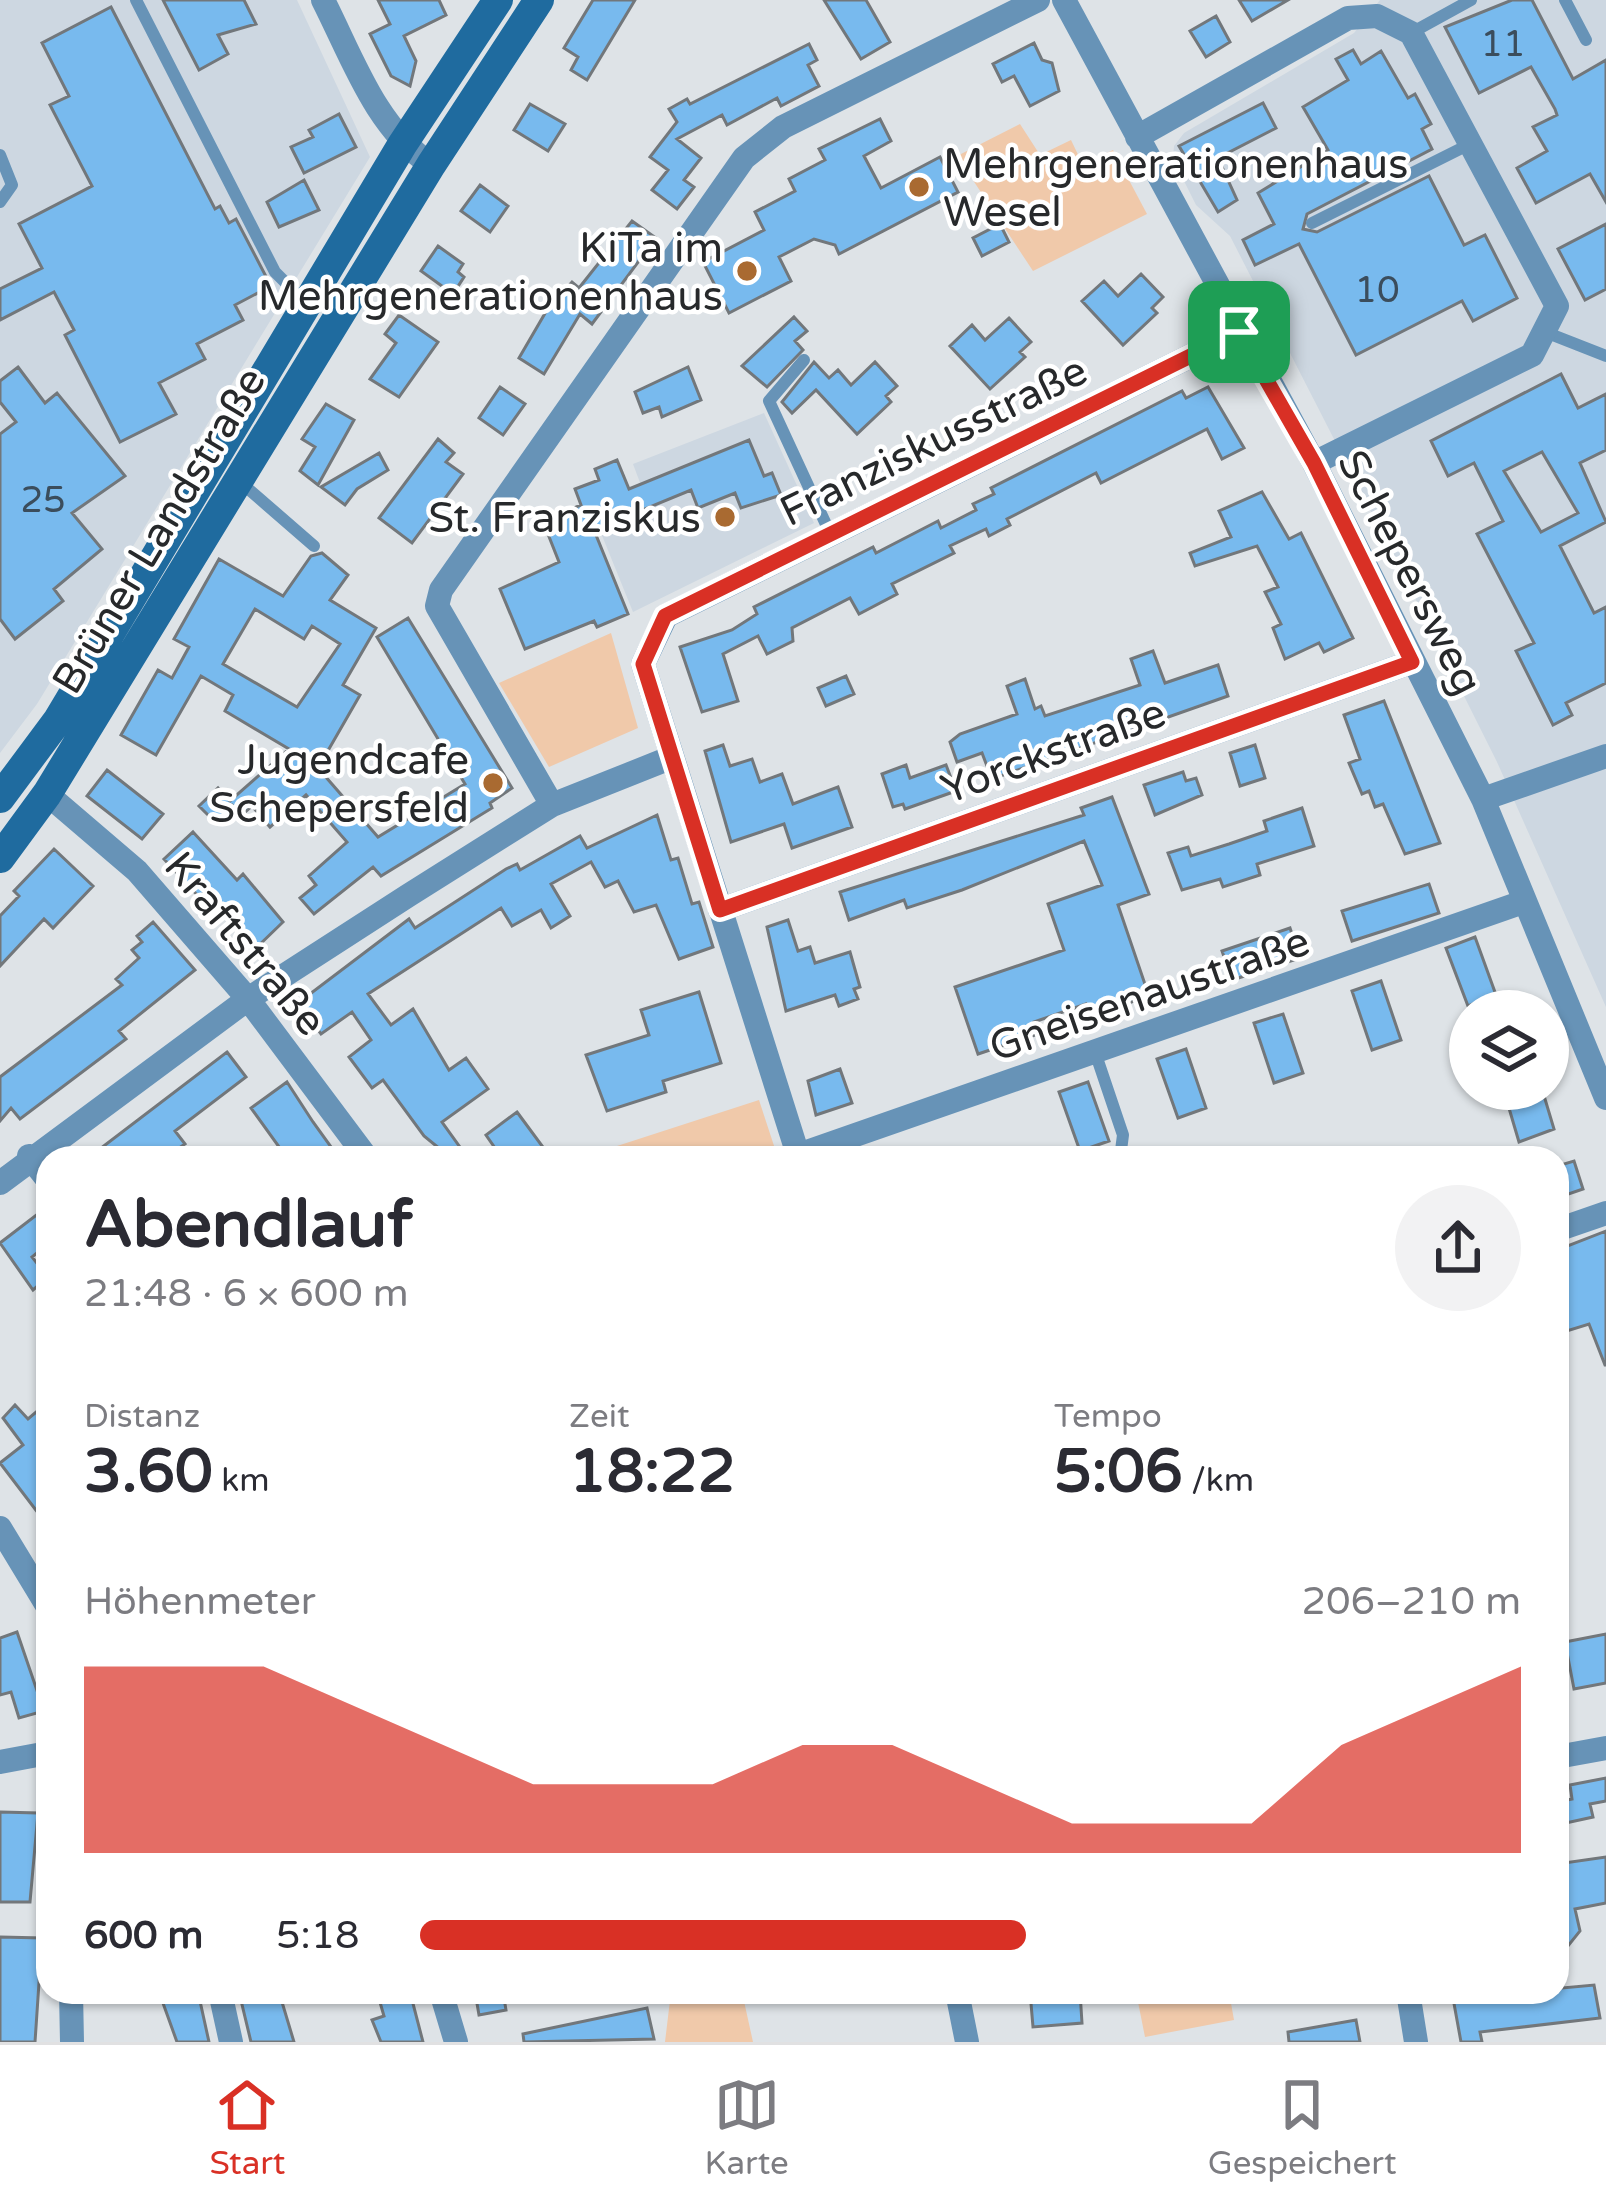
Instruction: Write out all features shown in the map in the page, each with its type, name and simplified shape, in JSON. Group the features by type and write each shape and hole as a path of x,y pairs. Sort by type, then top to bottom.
{"main road":[{"name":"Brüner Landstraße","path":"6,777 58,720 402,145 499,0"},
{"name":"Brüner Landstraße","path":"0,858 47,794 431,165 539,0"},
{"path":"6,777 47,794"}],"street":[{"path":"323,0 379,112 402,145 431,165"},
{"path":"552,805 437,606 440,590 744,158 783,128 1038,0"},
{"name":"Schepersweg","path":"1064,0 1239,332 1314,463 1483,799 1606,1098"},
{"path":"1137,137 1348,18 1377,16 1411,33 1557,306 1532,355 1314,463"},
{"name":"Franziskusstraße","path":"796,1146 643,664 665,616 1239,332"},
{"name":"Yorckstraße","path":"720,910 1412,662"},
{"path":"1483,799 1606,756"},
{"path":"43,1146 248,999 552,805 670,758"},
{"name":"Kraftstraße","path":"47,794 137,871 248,999 358,1146"},
{"name":"Gneisenaustraße","path":"827,1146 1523,902"},
{"path":"0,1183 36,1151"},
{"path":"29,1156 36,1165"},
{"path":"1569,1226 1606,1213"},
{"path":"0,1528 36,1587"},
{"path":"1569,1755 1606,1748"},
{"path":"0,1762 36,1755"},
{"path":"71,2004 72,2042"},
{"path":"223,2004 231,2042"},
{"path":"445,2004 456,2042"},
{"path":"959,2004 967,2042"},
{"path":"1410,2004 1416,2042"}],"lane":[{"path":"136,0 275,272 308,304"},
{"path":"1411,33 1471,0"},
{"path":"1565,0 1586,40"},
{"path":"1312,223 1470,144"},
{"path":"0,154 11,185 0,202"},
{"path":"1544,331 1606,356"},
{"path":"804,360 770,400 831,534"},
{"path":"237,479 314,546"},
{"path":"1095,1052 1123,1135 1122,1146"}],"shaded area":[{"path":"0,0 297,0 370,157 37,704 0,753"},
{"path":"1380,0 1606,0 1606,1007 1497,762 1398,564 1230,236 1196,205 1173,159 1174,146 1184,133 1354,33"},
{"path":"1020,124 1040,155 1071,140 1083,165 1113,150 1147,214 1033,271 957,156"},
{"name":"St. Franziskus","path":"764,413 814,523 633,612 601,533 651,512 633,464"},
{"path":"611,633 638,728 549,767 499,683"},
{"path":"759,1100 774,1146 617,1146"},
{"path":"670,2004 745,2004 753,2042 665,2042"},
{"path":"1138,2004 1231,2004 1234,2020 1145,2037"}],"building":[{"path":"163,0 244,0 256,24 218,35 228,54 199,70"},
{"path":"378,0 439,0 446,15 404,36 416,61 410,86 391,76 370,34 390,24"},
{"path":"593,0 635,0 587,80 571,70 578,57 564,48"},
{"path":"824,0 866,0 890,42 861,59"},
{"path":"1239,0 1288,0 1252,21"},
{"path":"1512,0 1532,0 1573,79 1606,60 1606,202 1590,174 1536,203 1517,168 1547,151 1533,127 1557,115 1555,109 1531,67 1479,93 1445,27"},
{"path":"111,7 215,209 220,206 229,223 236,219 271,286 235,305 243,320 197,344 205,359 159,383 176,414 120,442 65,335 74,330 54,292 0,320 0,289 42,268 19,224 92,186 50,105 69,96 42,43"},
{"path":"1216,16 1230,42 1206,57 1190,31"},
{"path":"1034,43 1042,60 1052,63 1059,91 1030,106 1014,76 1002,82 993,64"},
{"path":"809,44 817,60 808,65 819,86 781,106 777,98 727,125 722,115 677,139 701,158 684,180 694,187 677,209 652,190 668,170 650,157 677,122 669,109 687,99 690,104"},
{"path":"1353,50 1361,64 1381,51 1408,98 1415,94 1431,124 1422,129 1432,149 1307,214 1303,229 1317,232 1429,176 1464,245 1485,235 1517,298 1473,321 1462,301 1356,355 1299,244 1255,265 1243,240 1274,224 1258,193 1328,150 1303,107 1348,80 1336,59"},
{"path":"1263,103 1276,128 1218,158 1237,200 1218,212 1179,146"},
{"path":"530,104 565,124 548,151 514,130"},
{"path":"339,114 356,147 304,173 291,147 313,137 309,130"},
{"name":"Mehrgenerationenhaus Wesel","path":"880,119 891,141 864,156 881,188 940,157 958,192 839,254 835,245 814,239 779,257 791,281 729,313 703,262 764,230 755,212 795,191 789,179 825,160 819,149"},
{"path":"304,180 319,210 279,227 267,202"},
{"path":"480,185 508,206 490,232 461,211"},
{"path":"632,221 656,238 592,324 580,314 544,374 519,358 547,310 572,282 579,288"},
{"path":"1000,224 1009,242 982,256 973,238"},
{"path":"1606,224 1606,289 1585,300 1558,249"},
{"path":"438,246 463,264 458,272 464,277 453,294 421,271"},
{"path":"1141,274 1163,297 1152,308 1157,313 1123,345 1082,301 1104,281 1118,296"},
{"path":"399,315 438,342 399,397 370,379 396,343 385,334"},
{"path":"794,317 807,331 795,341 803,350 767,387 742,366"},
{"path":"1009,318 1031,342 1020,352 1025,357 990,389 950,346 972,325 985,340"},
{"path":"814,362 829,378 838,370 851,385 875,362 897,386 886,396 891,402 857,434 816,390 792,413 782,402"},
{"path":"18,367 45,403 57,393 125,476 72,513 102,549 54,589 63,601 15,639 0,619 0,434 16,422 0,402 0,381"},
{"path":"688,367 701,400 662,417 659,407 643,413 635,392"},
{"path":"1561,374 1578,408 1606,394 1606,450 1580,463 1606,522 1560,546 1594,613 1606,607 1606,683 1566,703 1572,715 1553,725 1516,651 1534,643 1477,534 1503,521 1474,463 1448,476 1431,441","holes":["1542,452 1578,513 1541,532 1504,471"]},
{"path":"500,387 525,404 503,435 479,418"},
{"path":"1208,387 1244,448 1222,459 1207,429 1101,483 1096,473 1007,519 1010,525 989,536 986,529 950,546 954,553 892,584 897,594 859,614 850,598 792,628 793,641 767,654 758,636 723,654 738,701 702,712 680,647 732,630 757,614 754,607 873,547 876,553 938,521 941,528 976,510 973,504 994,494 991,488 1182,391 1186,398"},
{"path":"326,404 354,420 318,485 300,471 315,447 302,439"},
{"path":"438,439 454,453 446,462 463,474 412,543 379,518"},
{"path":"749,440 764,476 772,473 781,495 741,508 735,493 698,508 691,490 594,530 628,614 597,627 594,621 525,649 500,589 559,562 546,529 555,525 555,516 581,505 575,489 599,480 595,469 617,460 629,489"},
{"path":"379,453 388,470 357,489 345,505 321,487"},
{"path":"1262,492 1289,539 1301,533 1353,638 1324,652 1319,643 1285,659 1273,628 1281,624 1265,592 1278,587 1257,546 1195,566 1190,553 1231,537 1219,511"},
{"path":"322,553 348,575 330,600 376,628 343,685 360,695 318,768 378,837 465,784 377,637 408,618 512,788 490,803 492,808 381,876 373,867 314,914 300,898 316,885 309,876 347,842 306,795 270,827 252,806 242,815 232,805 215,822 199,806 218,788 230,801 289,749 225,711 233,695 201,676 156,755 121,735 158,670 172,678 189,647 174,639 219,559 283,596 311,556","holes":["255,609 304,639 312,626 340,644 297,707 223,664"]},
{"path":"1153,651 1165,683 1218,665 1228,696 992,779 982,753 957,762 950,742 960,734 1017,714 1007,686 1025,679 1035,709 1041,706 1045,716 1140,685 1131,659"},
{"path":"846,676 854,694 826,706 818,688"},
{"path":"1384,701 1440,843 1405,854 1383,804 1375,807 1369,791 1362,794 1349,763 1360,759 1344,715"},
{"path":"723,745 730,766 752,759 760,782 782,774 793,804 838,787 852,827 792,848 784,824 731,842 705,751"},
{"path":"1255,745 1265,778 1240,786 1230,753"},
{"path":"906,765 910,778 946,765 956,791 905,809 903,804 893,807 882,774"},
{"path":"107,770 163,814 142,839 87,796"},
{"path":"1183,772 1186,781 1196,778 1202,795 1155,815 1144,785"},
{"path":"1112,797 1149,894 1118,905 1149,996 1090,1016 1086,1004 1034,1022 1038,1034 978,1054 955,987 1064,950 1048,904 1102,885 1084,841 962,890 907,908 904,900 849,920 840,892 1084,815 1081,808"},
{"path":"1302,808 1314,846 1257,864 1260,875 1223,887 1220,879 1182,890 1168,853 1188,847 1191,856 1229,844 1267,831 1264,821"},
{"path":"657,815 671,860 678,858 692,904 699,902 713,947 679,959 656,905 634,912 618,881 605,887 591,862 551,884 570,916 551,928 541,910 512,926 501,908 368,994 391,1025 413,1009 449,1070 466,1058 488,1089 442,1122 459,1146 436,1146 383,1080 372,1088 349,1057 371,1040 352,1012 321,1034 298,1003 409,919 415,928 506,869 517,864 520,870 580,836 587,848"},
{"path":"193,832 237,880 243,874 283,922 255,949 206,891 199,897 164,859"},
{"path":"54,849 93,886 53,928 44,919 0,966 0,916 19,896 14,891"},
{"path":"1429,884 1439,913 1352,941 1342,911"},
{"path":"788,920 798,951 810,947 815,963 850,952 860,987 854,989 858,999 839,1006 835,995 786,1011 767,927"},
{"path":"153,922 195,970 119,1031 126,1039 20,1119 11,1108 0,1121 0,1077 122,985 116,979 139,958 132,950 142,942 137,936"},
{"path":"1290,928 1300,958 1232,980 1222,951"},
{"path":"1475,937 1494,990 1462,990 1446,948"},
{"path":"1381,981 1401,1040 1372,1050 1352,991"},
{"path":"699,992 721,1063 663,1081 666,1092 607,1111 586,1055 649,1035 641,1010"},
{"path":"1283,1014 1303,1073 1274,1083 1254,1023"},
{"path":"1186,1049 1206,1108 1178,1118 1157,1059"},
{"path":"227,1052 246,1077 175,1131 182,1146 104,1146"},
{"path":"840,1069 852,1103 816,1115 808,1081"},
{"path":"287,1082 330,1146 278,1146 251,1108"},
{"path":"1088,1082 1109,1141 1078,1146 1059,1092"},
{"path":"1510,1110 1548,1110 1554,1129 1519,1142"},
{"path":"517,1112 542,1146 494,1146 486,1135"},
{"path":"1574,1161 1583,1189 1569,1194 1569,1162"},
{"path":"36,1215 33,1290 0,1243"},
{"path":"1606,1231 1606,1365 1589,1324 1569,1330 1569,1245"},
{"path":"15,1405 28,1419 36,1412 36,1510 0,1463 23,1445 3,1418"},
{"path":"17,1632 36,1688 36,1713 19,1718 11,1692 0,1695 0,1638"},
{"path":"1606,1634 1606,1683 1574,1689 1569,1641"},
{"path":"1606,1778 1606,1801 1590,1804 1593,1817 1569,1822 1570,1785"},
{"path":"0,1812 36,1813 30,1902 0,1902"},
{"path":"1606,1857 1606,1903 1575,1909 1580,1931 1569,1945 1569,1862"},
{"path":"0,1937 36,1938 35,2042 0,2042"},
{"path":"1594,1985 1600,2018 1480,2032 1482,2042 1461,2042 1454,2004 1569,2004 1569,1987"},
{"path":"163,2004 201,2004 209,2042 177,2042"},
{"path":"242,2004 283,2004 294,2042 251,2042"},
{"path":"380,2004 413,2004 423,2042 381,2042 372,2020 384,2016"},
{"path":"477,2004 505,2004 506,2010 479,2015"},
{"path":"1031,2004 1081,2004 1082,2023 1033,2027"},
{"path":"647,2008 654,2039 524,2042 523,2034"},
{"path":"1356,2020 1360,2042 1289,2042 1288,2032"}],"place":[{"name":"Mehrgenerationenhaus Wesel","path":"919,187"},
{"name":"KiTa im Mehrgenerationenhaus","path":"747,271"},
{"name":"St. Franziskus","path":"725,517"},
{"name":"Jugendcafe Schepersfeld","path":"493,783"}],"route":[{"path":"1239,332 1314,463 1412,662 720,910 643,664 665,616 1239,332"}]}
